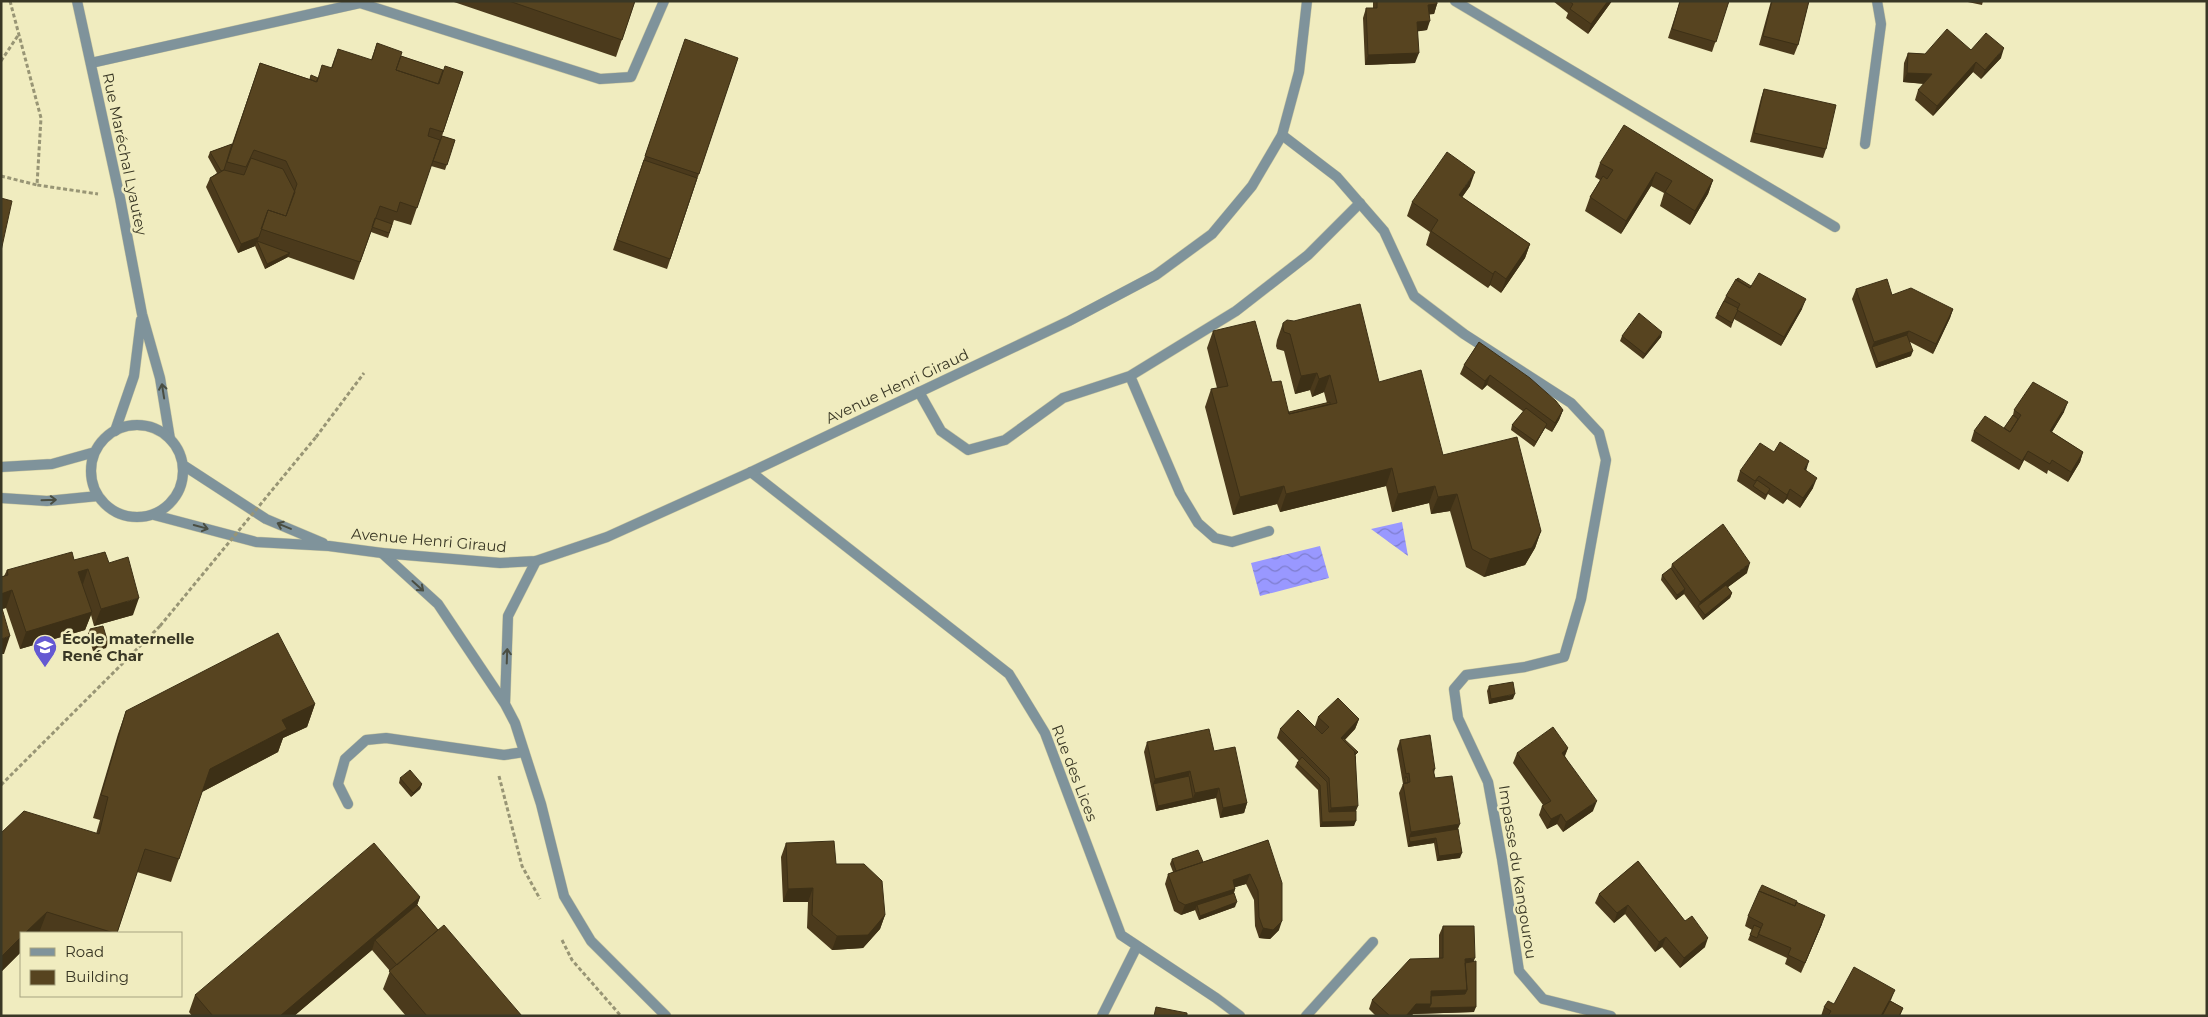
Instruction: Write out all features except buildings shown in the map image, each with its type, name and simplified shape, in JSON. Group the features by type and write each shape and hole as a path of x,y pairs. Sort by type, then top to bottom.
{"street":[{"name":"Rue Maréchal Lyautey","path":"78,1 120,198 142,314 160,378 170,439"},
{"path":"91,64 360,3 600,79 631,77 664,1"},
{"name":"Avenue Henri Giraud","path":"154,515 256,542 329,546 382,553 500,563 536,561 607,537 751,472 1069,321 1164,269 1212,234 1252,186 1282,135 1299,72 1307,1"},
{"path":"1455,1 1835,227"},
{"path":"1865,144 1881,24 1877,1"},
{"name":"Impasse du Kangourou","path":"1282,135 1337,176 1384,230 1414,296 1464,334 1572,402 1600,432 1606,460 1581,599 1564,657 1525,667 1466,675 1454,689 1458,718 1488,782 1519,971 1542,1000 1611,1016"},
{"path":"919,392 941,431 968,450 1005,440 1063,398 1130,376 1236,311 1308,255 1360,203"},
{"name":"Rue Maréchal Lyautey","path":"115,431 134,376 142,314"},
{"path":"1130,376 1180,493 1198,522 1215,538 1232,542 1269,531"},
{"path":"129,426 144,426 158,430 170,439 178,451 183,465 182,481 177,495 167,506 154,515 138,518 122,516 108,508 98,496 92,482 91,467 95,452 103,440 115,431 129,426"},
{"path":"1,467 52,464 95,452"},
{"name":"Avenue Henri Giraud","path":"183,465 266,519 329,546"},
{"name":"Rue des Lices","path":"751,472 1009,674 1045,733 1121,935 1240,1016"},
{"path":"1,498 47,501 98,496"},
{"path":"382,553 438,604 505,704 515,723 541,804 564,896 590,941 666,1016"},
{"path":"505,704 508,616 536,561"},
{"path":"348,804 338,784 345,759 366,740 386,738 504,755 524,752"},
{"path":"1306,1016 1372,942"},
{"path":"1102,1016 1137,946"}],"path":[{"path":"10,1 41,118 37,185"},
{"path":"1,60 19,34"},
{"path":"1,176 37,185 120,198"},
{"path":"1,784 160,626 316,438 364,373"}],"water":[{"path":"1402,522 1408,556 1371,529"},
{"path":"1320,546 1329,578 1260,596 1251,563"}],"place":[{"name":"École maternelle René Char","path":"45,668"}]}
